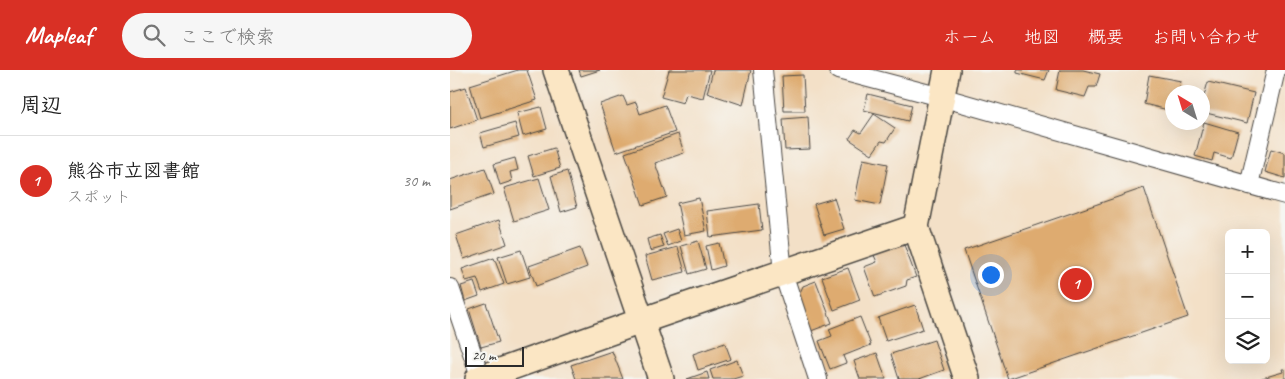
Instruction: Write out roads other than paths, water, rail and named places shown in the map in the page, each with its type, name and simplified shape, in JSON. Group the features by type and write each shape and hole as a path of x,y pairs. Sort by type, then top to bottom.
{"street":[{"path":"556,70 661,379"},
{"path":"763,70 782,273 818,379"},
{"path":"838,70 942,97 1285,195"},
{"path":"947,70 916,227 967,379"},
{"path":"1249,185 1276,70"},
{"path":"450,288 480,379 641,321 916,227"}],"place":[{"name":"熊谷市立図書館","path":"1076,284"}]}
